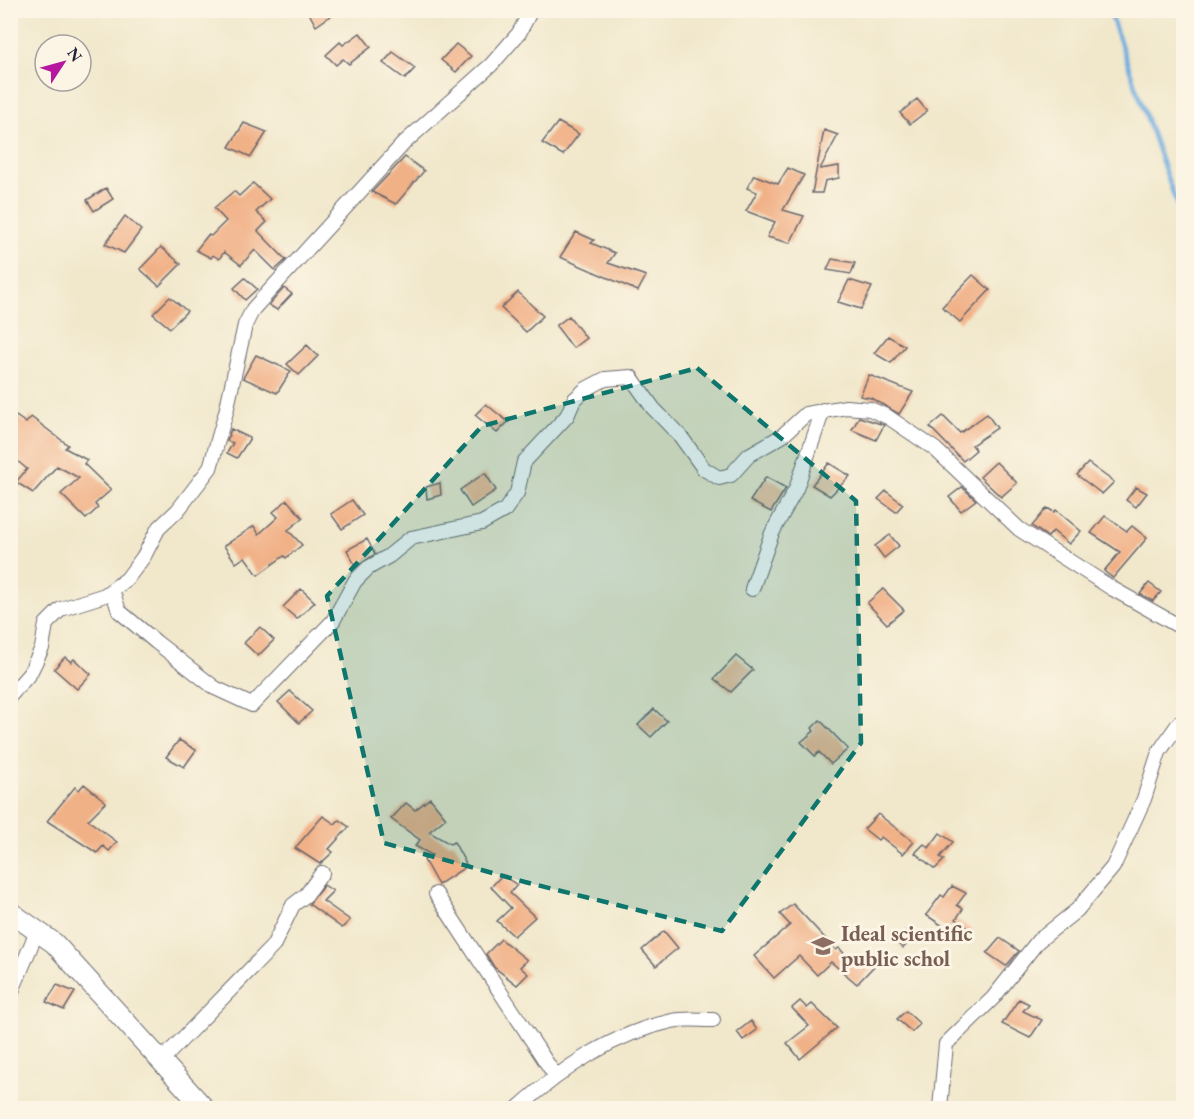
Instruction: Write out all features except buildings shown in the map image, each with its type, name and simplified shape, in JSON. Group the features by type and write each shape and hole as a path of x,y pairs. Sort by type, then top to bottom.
{"main road":[{"path":"10,912 54,943 204,1108"}],"street":[{"path":"10,696 30,673 42,648 46,624 61,609 78,601 105,595 127,579 144,556 158,529 178,510 210,468 226,412 245,325 253,309 404,143 491,64 519,33 531,10"},
{"path":"112,590 113,601 125,616 214,688 252,705 333,621 355,581 368,568 389,556 411,538 482,523 512,504 524,462 567,416 574,400 586,389 616,376 631,377 653,408 681,437 699,462 719,478 730,475 749,455 782,436 806,414 861,406 888,417 935,449 1019,529 1113,590 1184,628"},
{"path":"752,589 772,533 796,489 823,410"},
{"path":"940,1108 946,1044 993,998 1038,941 1077,910 1113,867 1144,799 1159,752 1179,723 1184,726"},
{"path":"160,1062 273,946 293,905 306,895 322,873"},
{"path":"435,894 556,1077"},
{"path":"10,996 37,931"},
{"path":"518,1108 574,1062 620,1037 674,1020 713,1020"}],"highlighted area":[{"path":"697,368 856,501 861,743 722,931 525,882 384,843 327,596 482,426"}],"waterway":[{"path":"1109,10 1184,225"}],"place":[{"name":"Ideal scientific public schol","path":"823,946"}]}
